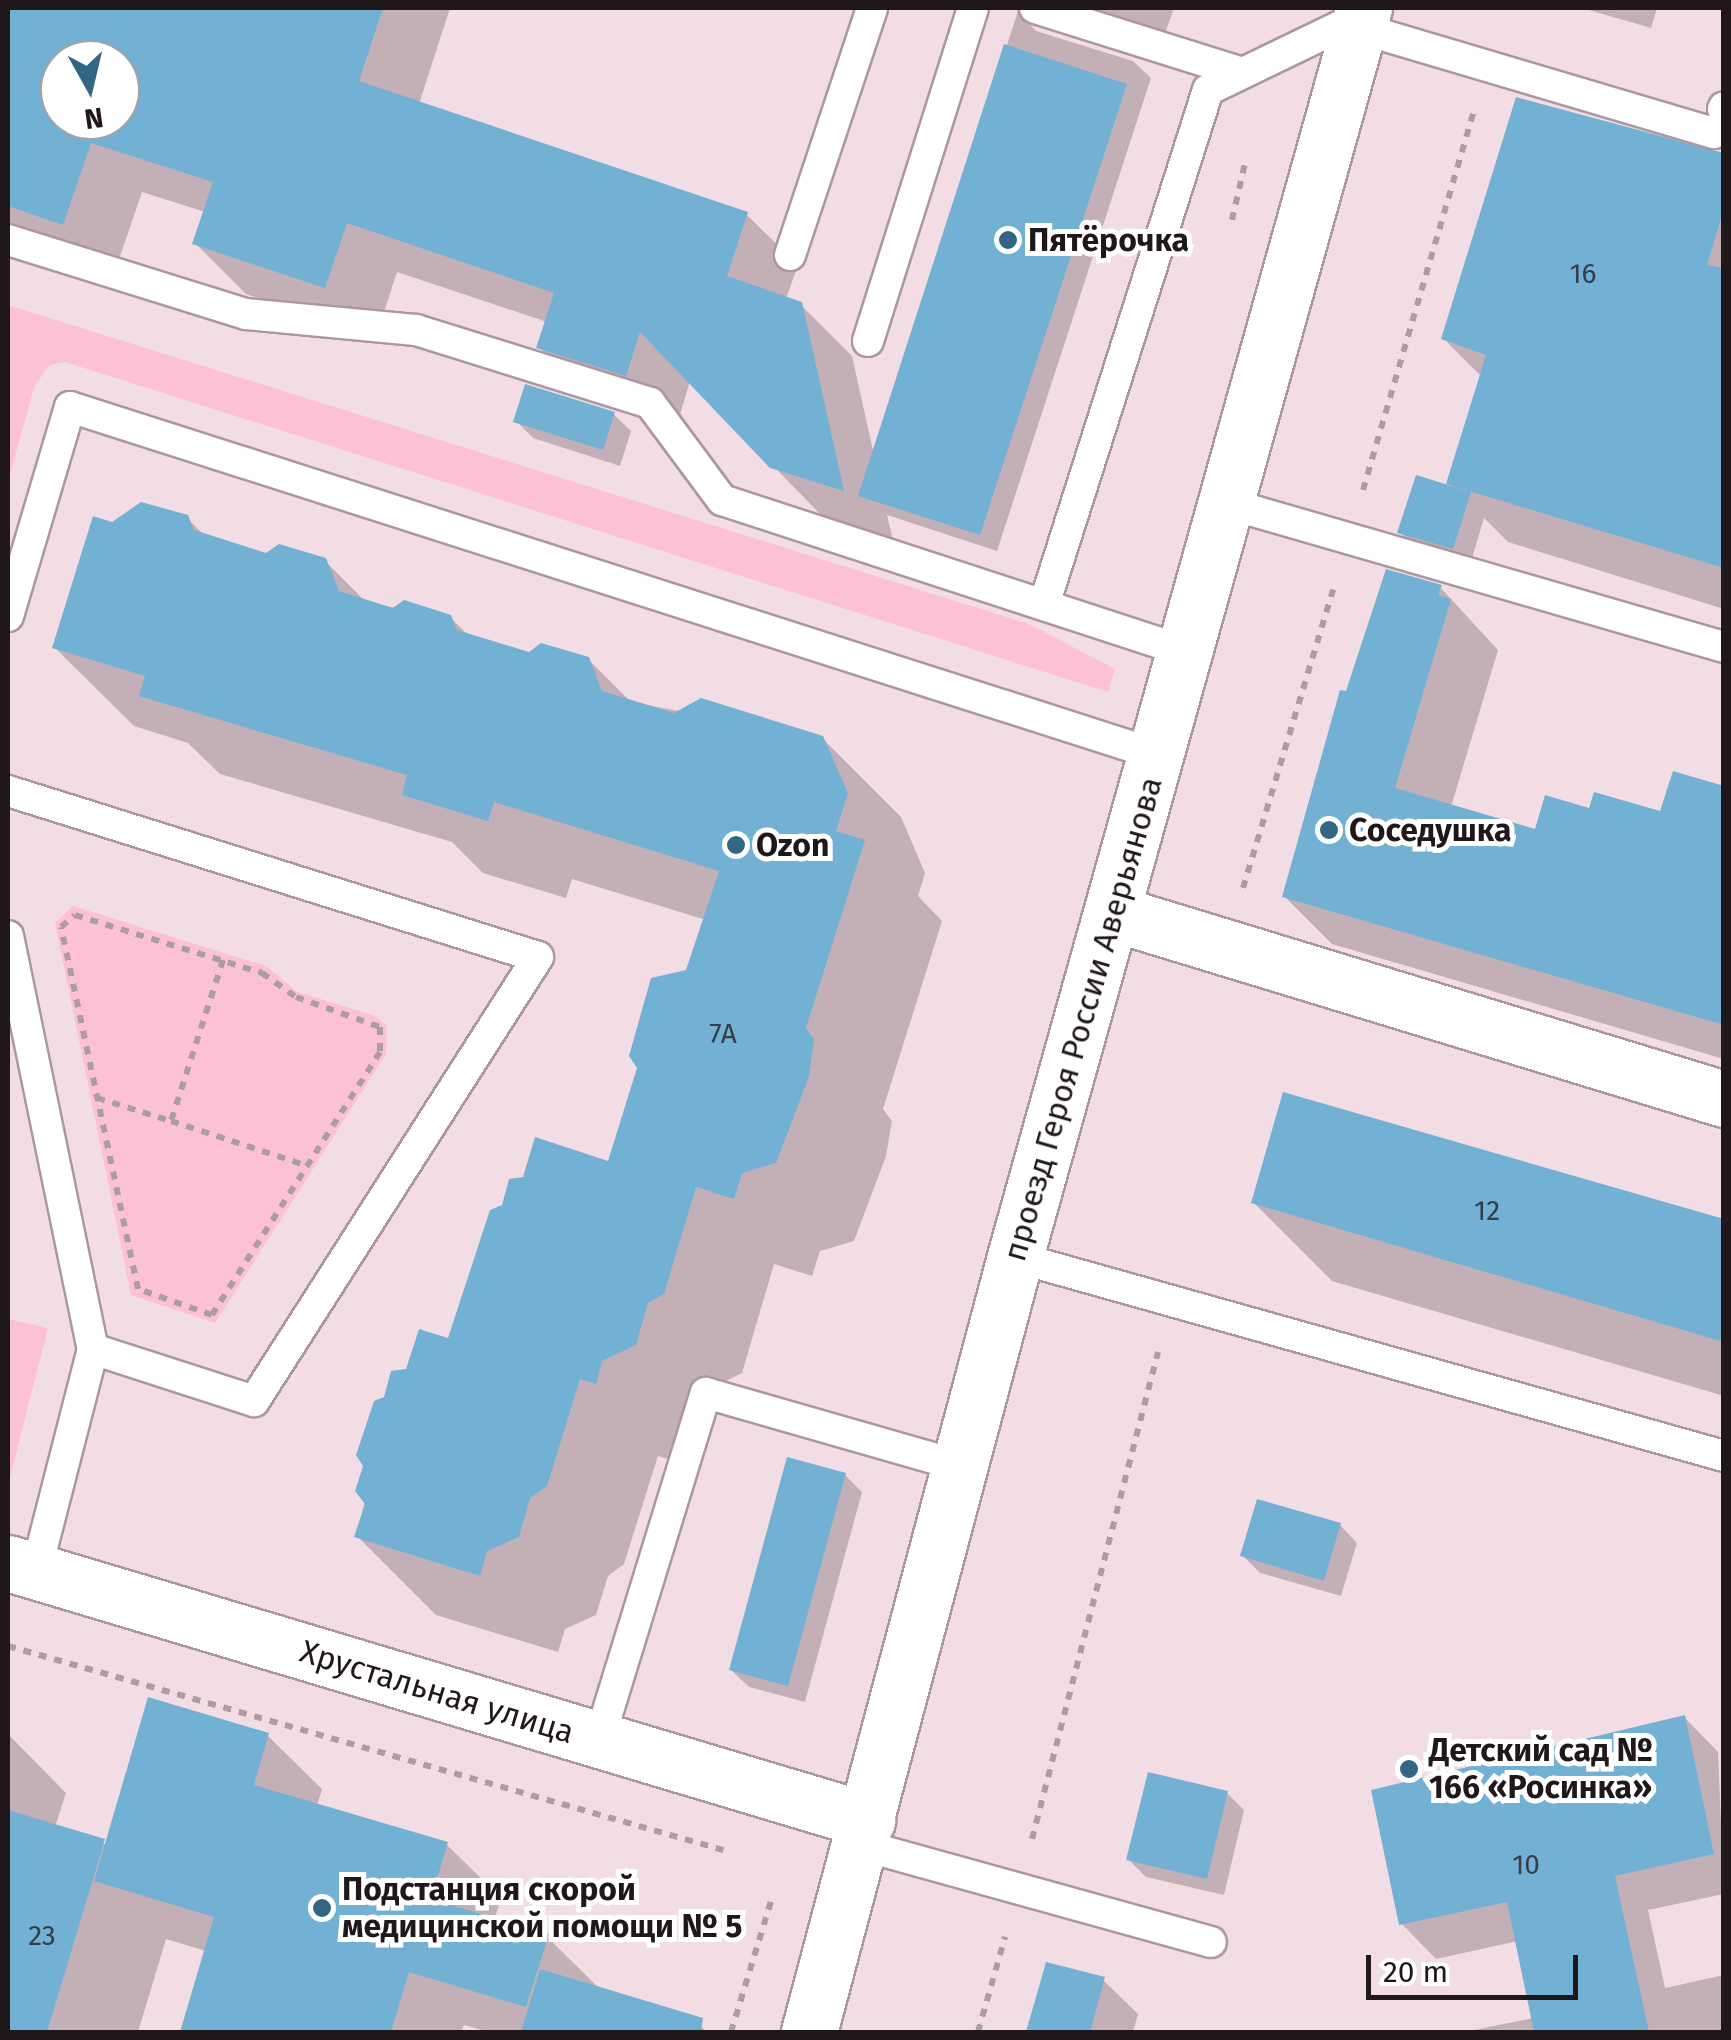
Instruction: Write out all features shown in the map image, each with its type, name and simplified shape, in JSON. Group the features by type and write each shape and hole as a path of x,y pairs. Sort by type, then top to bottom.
{"street":[{"name":"проезд Героя России Аверьянова","path":"809,2032 1016,1257 1362,17"},
{"path":"1112,914 1724,1098"},
{"name":"Хрустальная улица","path":"22,1567 599,1740 864,1832"}],"lane":[{"path":"790,254 872,8"},
{"path":"868,341 973,8"},
{"path":"1036,8 1242,74"},
{"path":"1044,605 1208,90 1362,17 1487,66 1720,116"},
{"path":"8,240 246,314 416,330 650,402 722,500 1186,652"},
{"path":"8,616 70,407 1158,755"},
{"path":"1226,503 1724,646"},
{"path":"8,790 538,957 254,1401 93,1350"},
{"path":"8,936 93,1350 22,1567"},
{"path":"1016,1257 1724,1456"},
{"path":"599,1740 706,1393 960,1466"},
{"path":"864,1832 1018,1889 1211,1942"}],"path":[{"path":"1225,948 1487,66"},
{"path":"74,915 223,960 380,1027 380,1052 212,1315 138,1289 62,927 74,915"},
{"path":"171,1121 223,960"},
{"path":"98,1098 308,1166"},
{"path":"978,2032 1172,1298"},
{"path":"8,1646 744,1856"}],"shaded area":[{"path":"8,305 1029,624 1115,669 1108,692 65,362 50,365 35,385 8,481"},
{"path":"73,906 266,966 298,992 375,1016 387,1026 386,1054 215,1323 131,1295 55,923"},
{"path":"8,1319 48,1328 8,1486"}],"building":[{"path":"8,8 383,8 359,81 748,212 727,276 802,302 844,491 770,468 640,332 626,376 536,348 554,293 347,223 325,288 192,244 213,182 91,143 63,225 8,206"},
{"name":"Пятёрочка","path":"1004,44 1127,84 980,535 858,496"},
{"path":"1516,97 1724,153 1724,208 1707,265 1724,268 1724,568 1446,484 1486,355 1441,339"},
{"path":"525,384 615,412 603,450 513,422"},
{"path":"1416,475 1471,492 1453,549 1397,533"},
{"path":"141,502 188,515 194,530 266,553 279,544 326,558 339,591 393,608 404,600 451,615 457,630 529,652 541,643 589,657 602,691 674,713 701,698 823,736 848,793 836,831 865,840 806,1028 814,1040 809,1077 776,1163 742,1173 734,1199 696,1187 664,1294 648,1303 636,1345 602,1361 596,1384 580,1379 547,1486 530,1498 519,1537 487,1551 480,1576 354,1537 365,1504 355,1491 363,1466 356,1455 374,1401 384,1397 391,1371 406,1369 419,1329 448,1338 490,1210 502,1205 509,1179 523,1177 535,1137 608,1161 637,1068 629,1056 651,978 686,970 719,871 494,802 488,821 402,795 407,775 139,696 145,676 52,648 93,516 112,522"},
{"path":"1386,569 1442,585 1438,595 1451,599 1395,788 1535,829 1545,795 1589,808 1594,792 1660,811 1673,771 1724,786 1724,1025 1282,897 1340,690 1346,691"},
{"path":"1283,1092 1724,1219 1724,1342 1251,1203"},
{"path":"787,1457 846,1473 788,1686 729,1670"},
{"path":"1257,1499 1341,1523 1324,1581 1240,1556"},
{"name":"Подстанция скорой медицинской помощи № 5","path":"148,1697 269,1733 254,1785 448,1842 431,1899 549,1934 526,2007 409,1972 391,2032 180,2032 214,1917 94,1881"},
{"path":"1685,1715 1714,1854 1615,1876 1649,2032 1534,2032 1507,1902 1399,1925 1371,1790"},
{"path":"1148,1772 1228,1791 1207,1879 1126,1860"},
{"path":"8,1810 105,1839 47,2032 8,2032"},
{"path":"1046,1962 1105,1977 1090,2032 1026,2032"},
{"path":"540,1969 703,2018 701,2032 521,2032"}],"place":[{"name":"Пятёрочка","path":"1008,240"},
{"name":"Соседушка","path":"1329,830"},
{"name":"Ozon","path":"736,845"},
{"name":"Детский сад № 166 «Росинка»","path":"1409,1769"},
{"name":"Подстанция скорой медицинской помощи № 5","path":"322,1908"}]}
